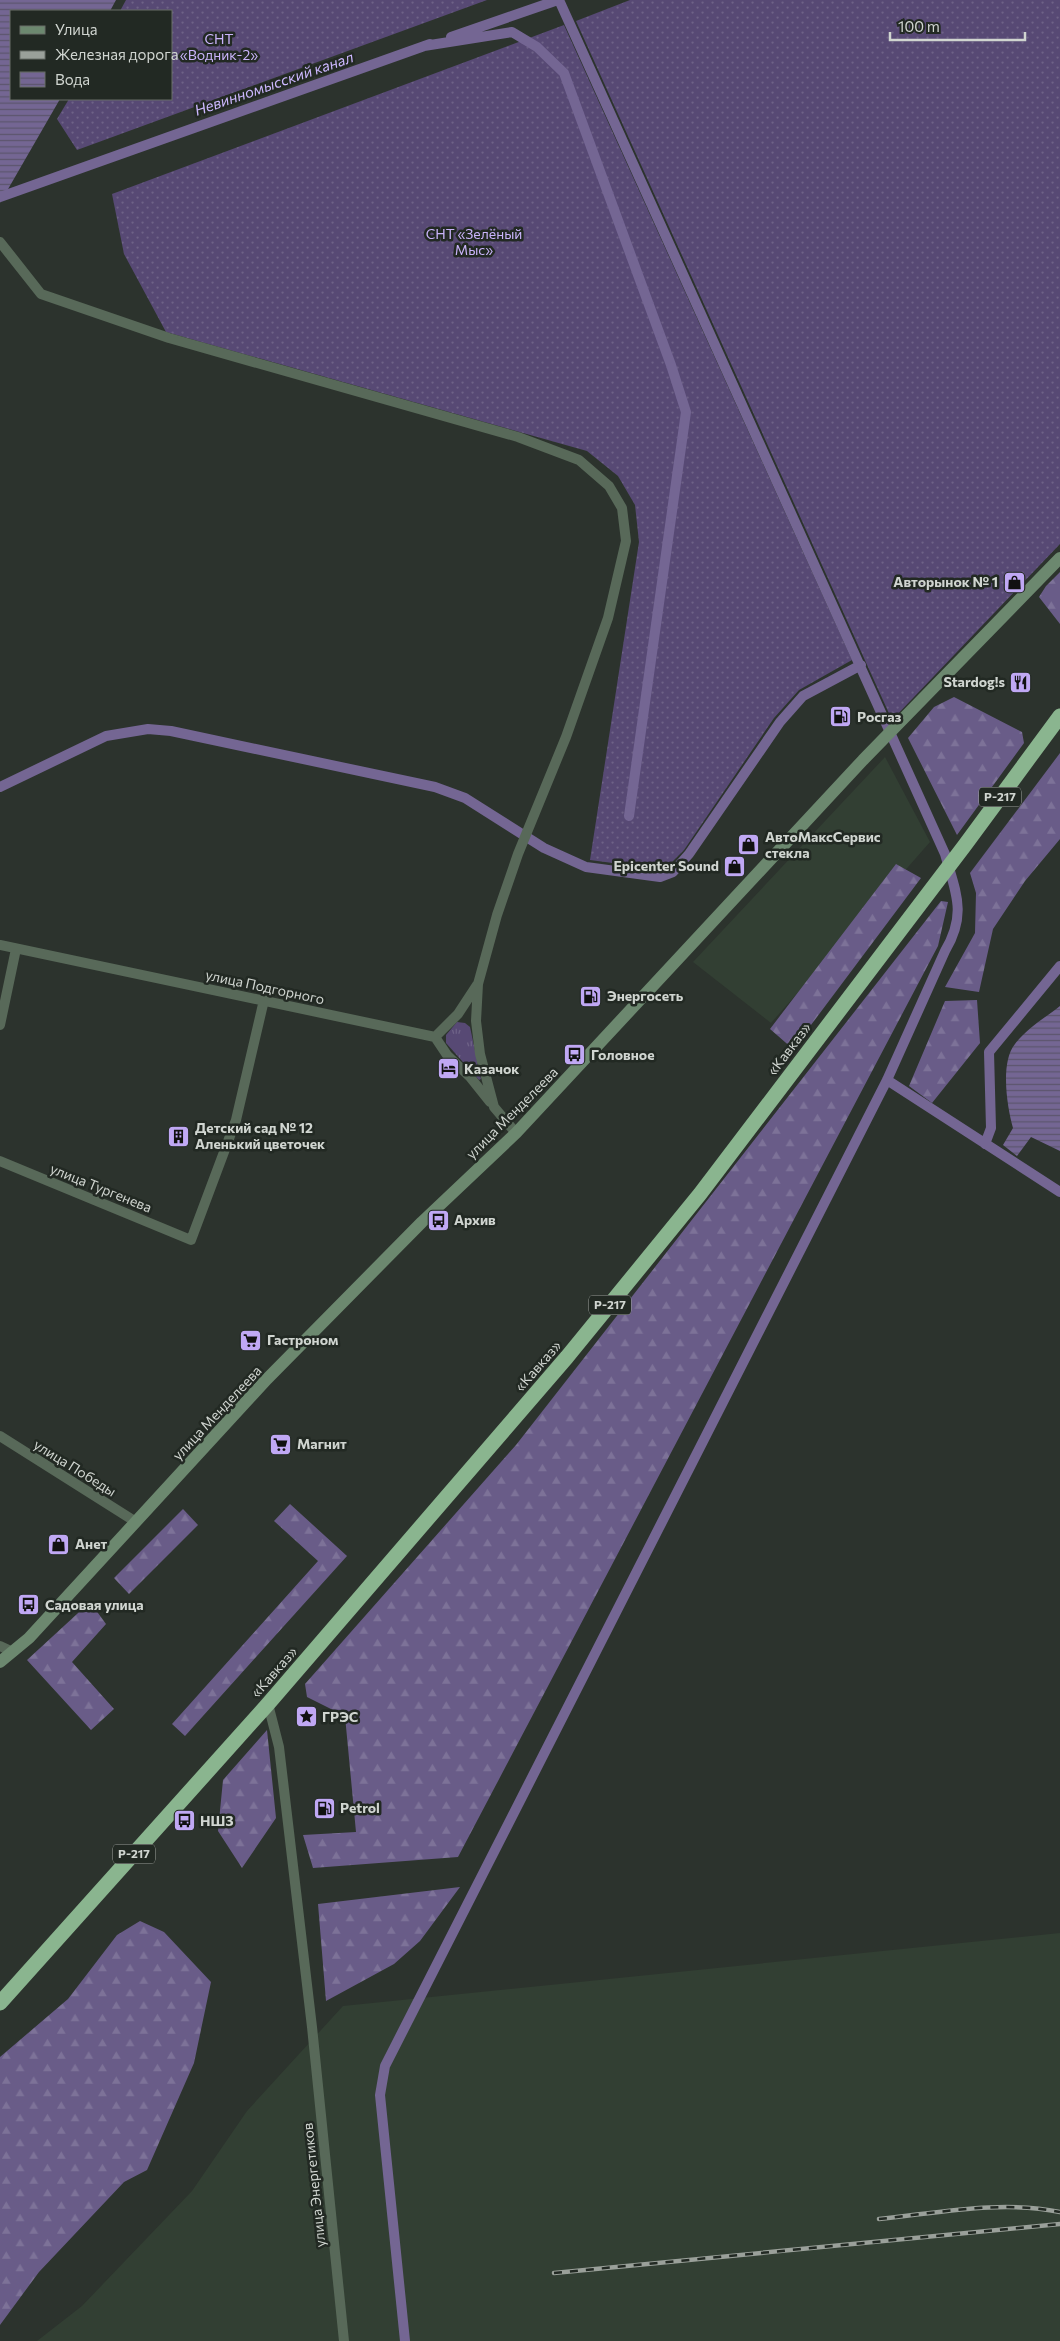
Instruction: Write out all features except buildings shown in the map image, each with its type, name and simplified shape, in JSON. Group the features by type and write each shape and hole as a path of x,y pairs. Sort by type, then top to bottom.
{"highway":[{"name":"«Кавказ»","path":"0,2003 268,1704 592,1328 706,1186 966,845 1060,716"}],"main road":[{"name":"улица Менделеева","path":"0,1662 29,1638 267,1379 422,1222 516,1133 903,717 1060,558"}],"street":[{"path":"0,242 41,294 170,338 518,437 579,460 609,486 622,508 626,541 608,618 566,736 518,854 497,915 478,984 477,1029 480,1054 494,1107"},
{"name":"улица Подгорного","path":"0,945 435,1037"},
{"path":"0,1025 16,949"},
{"path":"478,984 458,1014 435,1037 447,1055 470,1077 516,1133"},
{"name":"улица Тургенева","path":"0,1161 191,1240 236,1120 264,1000"},
{"name":"улица Победы","path":"0,1436 136,1522"},
{"path":"0,1646 13,1652"},
{"name":"улица Энергетиков","path":"268,1704 279,1747 312,2027 344,2341"}],"shaded area":[{"path":"885,757 930,842 771,1023 693,962"},
{"path":"1060,1933 1060,2341 37,2341 82,2306 192,2191 247,2111 343,2006"}],"green space":[{"name":"СНТ «Водник-2»","path":"126,0 487,0 77,150 57,119 68,100 172,100 172,10 121,10"},
{"path":"630,0 1060,0 1060,544 892,720 576,21"},
{"name":"СНТ «Зелёный Мыс»","path":"564,25 852,660 799,690 774,718 684,850 670,864 658,869 590,860 639,542 635,505 618,476 587,451 166,332 124,254 112,194"},
{"path":"1060,572 1060,624 1039,597 1046,586"},
{"path":"954,697 1022,732 1024,743 957,835 908,738 934,707"},
{"path":"1060,753 1060,839 1025,881 993,929 979,992 945,987 975,933 976,893 970,873"},
{"path":"896,864 921,878 793,1049 770,1029"},
{"path":"941,901 948,902 938,946 458,1857 313,1868 303,1835 356,1832 345,1716 307,1697 305,1684 516,1445"},
{"path":"977,1000 980,1043 932,1103 909,1086 945,1001"},
{"path":"457,1022 465,1023 470,1027 481,1079 479,1080 446,1043 446,1035"},
{"path":"290,1504 347,1556 185,1736 172,1724 318,1561 274,1521"},
{"path":"183,1509 198,1525 129,1594 114,1578"},
{"path":"90,1602 106,1624 72,1662 114,1709 91,1730 27,1660"},
{"path":"267,1730 276,1818 242,1868 218,1831 223,1780"},
{"path":"460,1887 420,1941 394,1964 326,2001 318,1904"},
{"path":"140,1921 164,1932 211,1982 194,2063 147,2170 124,2182 39,2272 0,2325 0,2057 68,1999 117,1935"}],"water":[{"path":"0,0 116,0 111,10 10,10 10,100 59,100 0,203"},
{"path":"1060,1006 1060,1151 1031,1137 1017,1156 1003,1145 1013,1128 1006,1085 1010,1052 1030,1028"}],"waterway":[{"name":"Невинномысский канал","path":"451,37 558,0"},
{"path":"405,2341 380,2095 385,2066 887,1080 952,938 958,914 956,892 945,854 559,0"},
{"path":"424,46 512,32 537,47 564,73 671,365 686,412 629,816"},
{"name":"Невинномысский канал","path":"0,197 430,44"},
{"path":"0,787 106,736 148,729 171,731 435,787 465,798 544,848 586,867 660,877 673,872 689,854 780,722 803,696 861,665"},
{"path":"985,1144 991,1128 989,1052 1060,966"},
{"path":"887,1080 1060,1192"}],"railway":[{"path":"879,2219 992,2207 1015,2207 1060,2212"},
{"path":"554,2273 1060,2224"}],"place":[{"name":"Авторынок № 1","path":"1014,582"},
{"name":"Stardog!s","path":"1021,682"},
{"name":"Росгаз","path":"841,717"},
{"name":"АвтоМаксСервис стекла","path":"749,845"},
{"name":"Epicenter Sound","path":"735,866"},
{"name":"Энергосеть","path":"591,996"},
{"name":"Головное","path":"575,1055"},
{"name":"Казачок","path":"448,1069"},
{"name":"Детский сад № 12 Аленький цветочек","path":"179,1136"},
{"name":"Архив","path":"438,1220"},
{"name":"Гастроном","path":"251,1340"},
{"name":"Магнит","path":"281,1444"},
{"name":"Анет","path":"59,1544"},
{"name":"Садовая улица","path":"29,1605"},
{"name":"ГРЭС","path":"306,1717"},
{"name":"Petrol","path":"324,1808"},
{"name":"НШЗ","path":"184,1821"}]}
